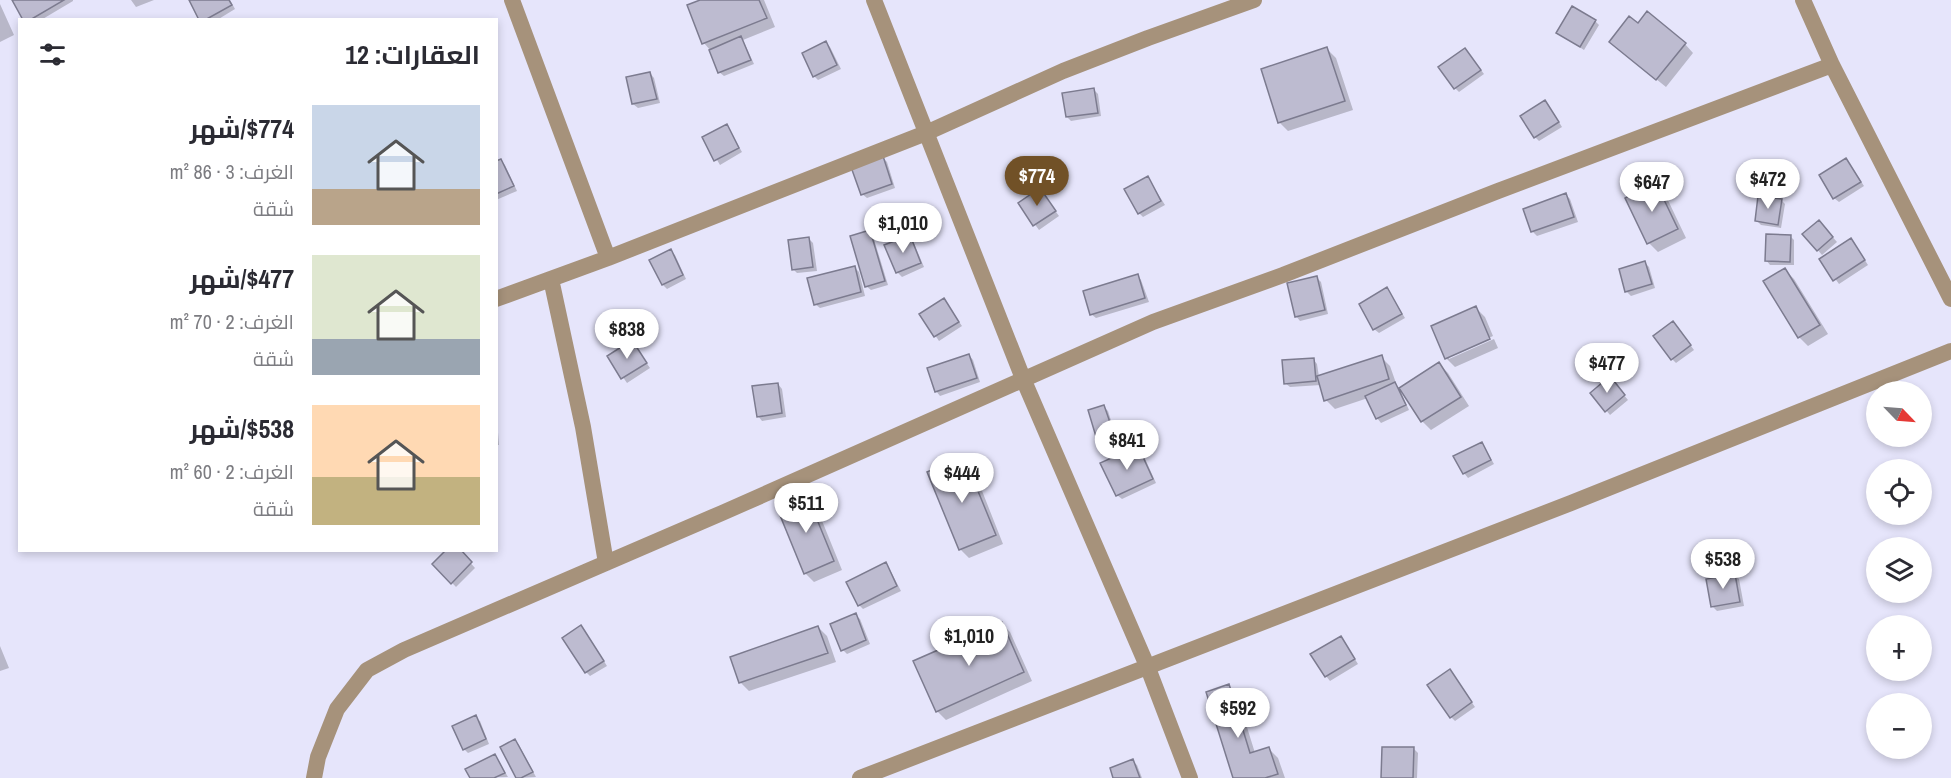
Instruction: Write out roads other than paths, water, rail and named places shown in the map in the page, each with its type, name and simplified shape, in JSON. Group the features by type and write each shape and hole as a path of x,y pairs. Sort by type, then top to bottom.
{"street":[{"path":"512,0 608,258"},
{"path":"874,0 1024,381 1148,668 1190,778"},
{"path":"498,298 608,258 926,133 1064,71 1222,5 1254,0"},
{"path":"1803,0 1832,65 1951,299"},
{"path":"314,778 318,756 337,709 367,670 404,650 1024,381 1153,322 1283,275 1832,65"},
{"path":"551,279 583,427 606,563"},
{"path":"860,778 1571,503 1951,351"}]}
